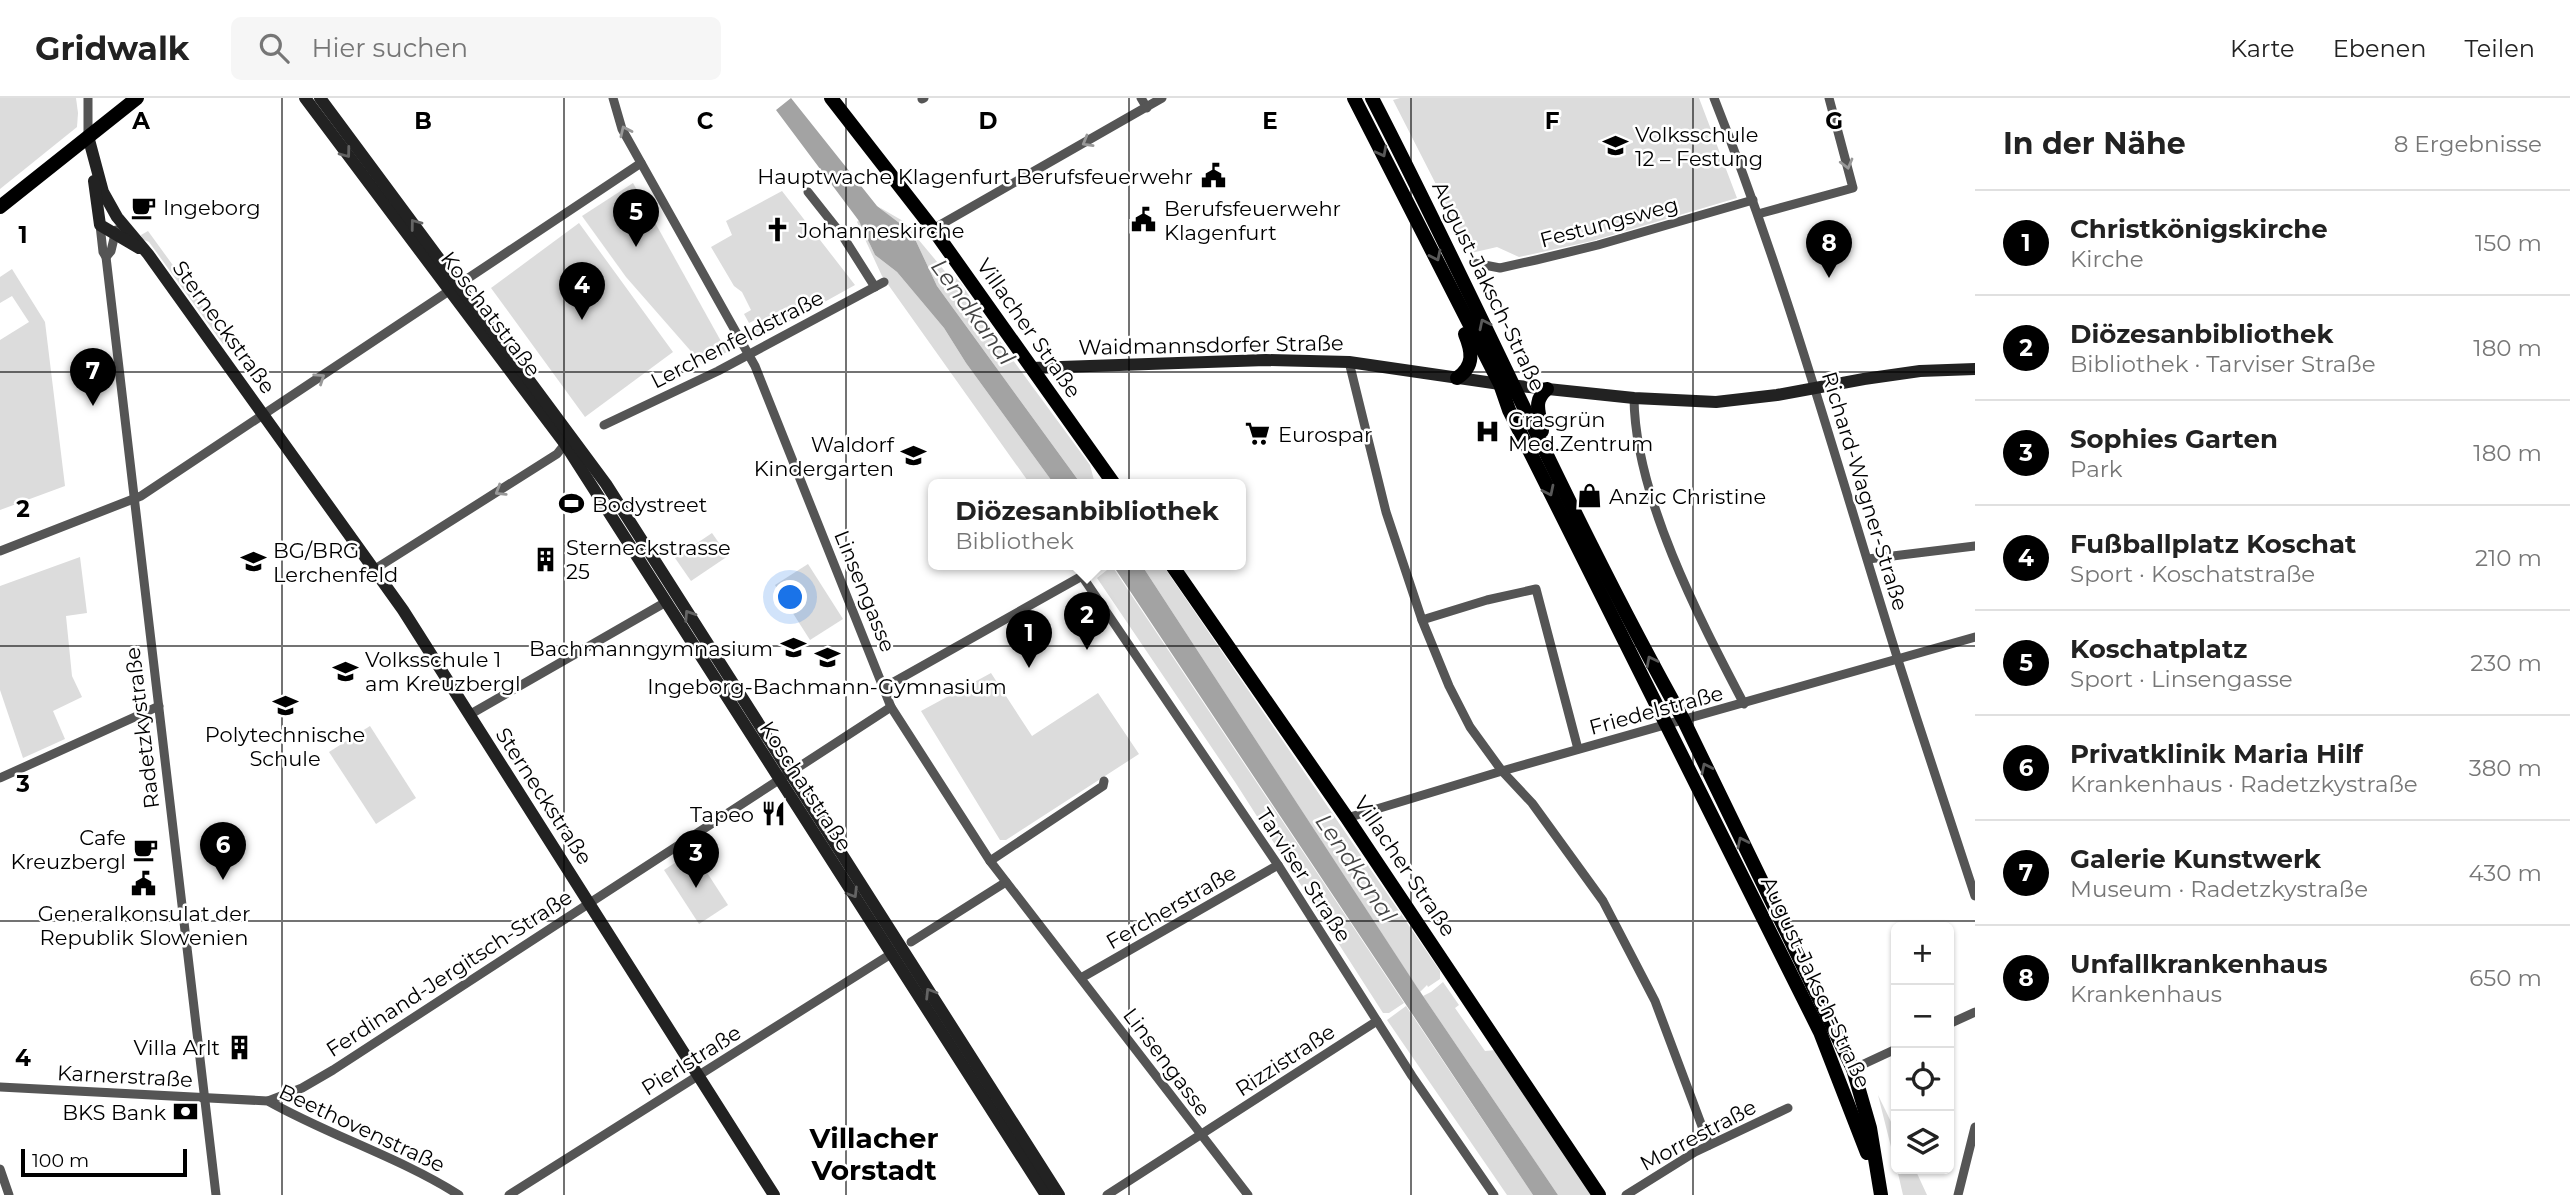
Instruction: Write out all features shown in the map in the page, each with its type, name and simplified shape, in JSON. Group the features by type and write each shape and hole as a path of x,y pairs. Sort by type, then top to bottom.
{"main road":[{"path":"0,207 137,98"},
{"name":"Koschatstraße","path":"305,98 573,438 622,521 785,776 1059,1195"},
{"name":"Koschatstraße","path":"320,98 456,288 561,449 622,521 666,602 785,776 891,954 1046,1195"},
{"name":"Villacher Straße","path":"831,98 933,229 1110,479"},
{"name":"August-Jaksch-Straße","path":"1354,98 1460,306 1542,443 1654,667 1684,721 1853,1069 1870,1128 1880,1191"},
{"name":"August-Jaksch-Straße","path":"1372,98 1507,385 1509,410 1820,1032 1880,1191"},
{"name":"Sterneckstraße","path":"89,136 103,192 117,217 148,254 403,610 774,1195"},
{"name":"Radetzkystraße","path":"89,136 100,225"},
{"name":"Sterneckstraße","path":"100,225 148,254"},
{"path":"1457,378 1465,373 1472,354 1461,324 1460,306"},
{"name":"Waidmannsdorfer Straße","path":"1031,368 1266,360 1349,362 1507,385 1634,398 1716,402 1920,371 1975,369"},
{"path":"1542,443 1536,406 1542,392 1547,389"},
{"name":"Villacher Straße","path":"1175,570 1347,818 1600,1195"}],"street":[{"name":"Radetzkystraße","path":"88,98 89,136"},
{"name":"Linsengasse","path":"613,98 622,129 748,355 791,452 891,707 990,861 1248,1195"},
{"path":"1141,98 1147,108"},
{"path":"933,229 1162,98"},
{"name":"Richard-Wagner-Straße","path":"1714,98 1758,214 1816,388 1898,659 1975,896"},
{"path":"1758,214 1853,188 1829,98"},
{"path":"0,551 135,500 641,163"},
{"path":"808,192 842,235 875,287"},
{"name":"Festungsweg","path":"1474,263 1500,268 1547,258 1753,200"},
{"path":"106,257 111,251 117,217"},
{"name":"Radetzkystraße","path":"100,225 106,257 216,1195"},
{"name":"Lerchenfeldstraße","path":"604,425 748,355 884,282"},
{"path":"1349,362 1386,512 1422,620 1449,686 1470,727 1502,771 1532,803 1604,901 1655,1000 1709,1145"},
{"path":"1634,398 1634,423 1661,521 1703,626 1744,704"},
{"path":"375,569 561,449"},
{"path":"1868,559 1975,547"},
{"name":"Tarviser Straße","path":"885,687 1082,576 1278,865 1377,1021 1494,1195"},
{"path":"1422,620 1536,589 1578,749"},
{"path":"469,715 666,602"},
{"name":"Friedelstraße","path":"1347,818 1578,749 1975,637"},
{"path":"0,778 159,706"},
{"name":"Ferdinand-Jergitsch-Straße","path":"268,1101 302,1088 333,1070 891,707"},
{"path":"990,861 1104,786 1104,781"},
{"name":"Fercherstraße","path":"1081,978 1278,865"},
{"path":"911,942 1006,882"},
{"name":"Pierlstraße","path":"509,1195 891,954"},
{"path":"1954,1022 1975,1012"},
{"name":"Rizzistraße","path":"1107,1195 1377,1021"},
{"path":"1853,1069 1891,1051"},
{"name":"Karnerstraße","path":"0,1087 206,1098"},
{"name":"Beethovenstraße","path":"206,1098 268,1101 413,1169 459,1195"},
{"name":"Morrestraße","path":"1626,1195 1709,1145 1788,1108"},
{"path":"1958,1195 1975,1127"},
{"path":"0,1169 9,1195"}],"shaded area":[{"path":"0,98 76,98 78,113 77,127 0,189"},
{"path":"791,98 877,206 907,229 915,239 937,286 1077,479 1050,479 966,363 944,328 897,272 875,255 859,221 776,110"},
{"path":"1699,98 1737,198 1592,241 1519,257 1497,247 1471,253 1393,100"},
{"path":"633,183 727,352 703,365 626,277 582,216"},
{"path":"782,191 855,285 756,340 751,330 759,326 755,320 749,323 744,314 751,310 742,292 734,286 711,247 732,235 726,221"},
{"path":"879,207 903,221 948,275 954,276 960,282 1090,465 1094,479 1077,479 937,286 915,239"},
{"path":"859,220 875,255 897,272 944,328 966,363 1050,479 1026,479 882,276 857,222"},
{"path":"579,223 673,352 585,417 491,288"},
{"path":"148,231 228,341 223,344 149,242 142,239 141,235"},
{"path":"12,269 45,322 65,486 0,510 0,340 29,322 12,296 0,303 0,277"},
{"path":"712,533 728,556 691,581 675,558"},
{"path":"80,557 87,613 66,616 72,676 82,697 53,711 65,739 23,758 0,690 0,586"},
{"path":"808,564 843,619 810,640 775,585"},
{"path":"1107,570 1115,570 1404,1003 1389,1013 1383,1013 1235,782 1097,578"},
{"path":"1116,570 1145,570 1417,987 1558,1195 1533,1195"},
{"path":"1145,570 1166,570 1440,971 1440,979 1420,992"},
{"path":"991,673 1032,736 1098,693 1139,754 1006,840 1000,840 921,711"},
{"path":"370,726 416,798 376,824 329,752"},
{"path":"693,851 728,905 699,924 664,870"},
{"path":"1443,982 1459,1005 1455,1008 1485,1051 1496,1050 1591,1195 1558,1195 1423,996"},
{"path":"1406,1006 1533,1195 1507,1195 1387,1020"},
{"path":"1878,1095 1891,1122 1891,1147"},
{"path":"1898,1174 1917,1174 1927,1195 1903,1195"}],"place":[{"name":"Volksschule 12 – Festung","path":"1615,146"},
{"name":"Hauptwache Klagenfurt Berufsfeuerwehr","path":"1213,176"},
{"name":"Ingeborg","path":"143,207"},
{"name":"Berufsfeuerwehr Klagenfurt","path":"1144,220"},
{"name":"Johanneskirche","path":"778,230"},
{"name":"Koschatplatz","path":"636,247"},
{"name":"Unfallkrankenhaus","path":"1829,278"},
{"name":"Fußballplatz Koschat","path":"582,320"},
{"name":"Galerie Kunstwerk","path":"93,406"},
{"name":"Grasgrün Med.Zentrum","path":"1488,431"},
{"name":"Eurospar","path":"1258,434"},
{"name":"Waldorf Kindergarten","path":"914,456"},
{"name":"Anzic Christine","path":"1589,496"},
{"name":"Bodystreet","path":"572,504"},
{"name":"Sterneckstrasse 25","path":"546,559"},
{"name":"BG/BRG Lerchenfeld","path":"253,562"},
{"name":"Bachmanngymnasium","path":"793,648"},
{"name":"Diözesanbibliothek","path":"1087,650"},
{"name":"Ingeborg-Bachmann-Gymnasium","path":"827,657"},
{"name":"Christkönigskirche","path":"1029,668"},
{"name":"Volksschule 1 am Kreuzbergl","path":"345,671"},
{"name":"Polytechnische Schule","path":"285,705"},
{"name":"Tapeo","path":"774,814"},
{"name":"Cafe Kreuzbergl","path":"146,849"},
{"name":"Privatklinik Maria Hilf","path":"223,880"},
{"name":"Generalkonsulat der Republik Slowenien","path":"144,884"},
{"name":"Sophies Garten","path":"696,888"},
{"name":"Villa Arlt","path":"240,1047"},
{"name":"BKS Bank","path":"186,1112"}],"district":[{"name":"Villacher Vorstadt","path":"874,1154"}],"water label":[{"name":"Lendkanal","path":"973,312"},
{"name":"Lendkanal","path":"1356,868"}]}
